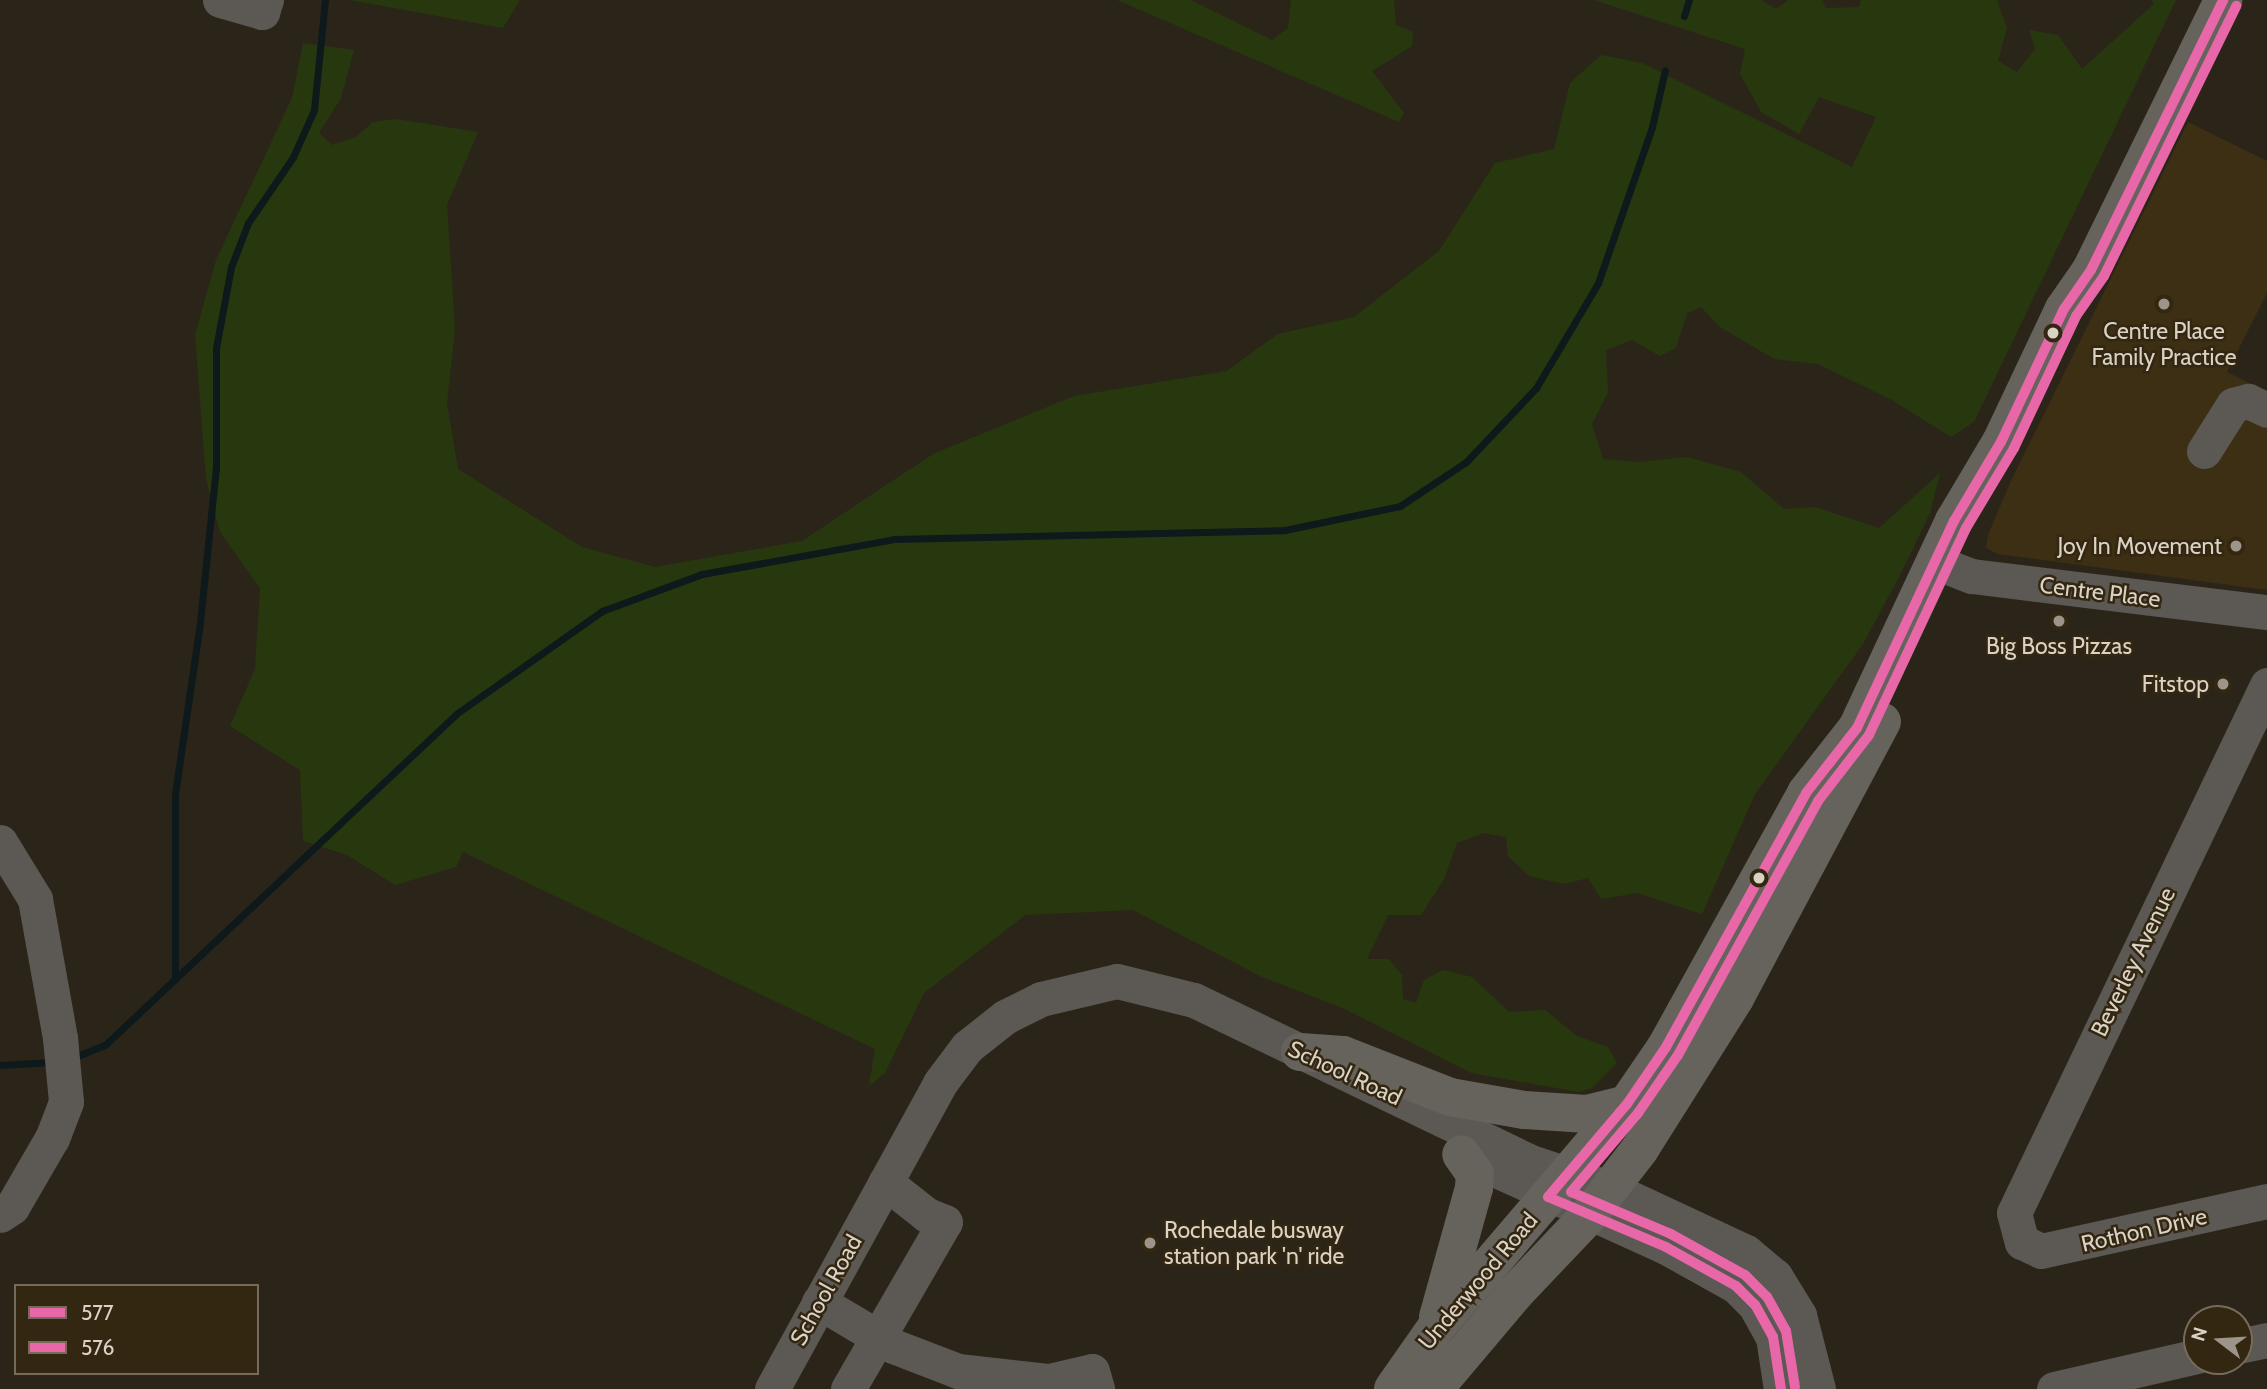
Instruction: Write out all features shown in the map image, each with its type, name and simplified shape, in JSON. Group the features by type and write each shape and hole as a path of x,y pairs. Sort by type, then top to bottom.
{"main road":[{"name":"Underwood Road","path":"1393,1389 1435,1329 1627,1104 1706,979 1806,793 1857,727 2075,326 2091,270 2223,0"},
{"name":"Underwood Road","path":"1434,1389 1599,1201 1684,1081 1796,889 1945,567"},
{"path":"1300,1052 1343,1055 1450,1097 1524,1110 1587,1114 1627,1104"},
{"path":"1435,1329 1475,1188 1475,1174 1461,1154"}],"street":[{"path":"220,0 264,6"},
{"path":"2204,451 2232,405 2248,401 2267,410"},
{"name":"Centre Place","path":"1945,567 2267,612"},
{"name":"Beverley Avenue","path":"2022,1242 2014,1213 2029,1178 2267,685"},
{"path":"0,842 35,899 60,1038 66,1102 52,1138 12,1207 0,1215"},
{"name":"School Road","path":"772,1389 940,1083 967,1047 1005,1017 1041,999 1116,981 1161,989 1300,1052 1557,1186"},
{"name":"School Road","path":"1076,990 1185,1018 1461,1154 1599,1201"},
{"path":"848,1389 881,1339 945,1222 927,1215 885,1182"},
{"path":"1599,1201 1666,1247 1736,1286 1755,1304 1773,1337 1781,1389"},
{"path":"1599,1201 1746,1252 1775,1276 1799,1315 1818,1389"},
{"name":"Rothon Drive","path":"2022,1242 2041,1251 2063,1249 2267,1201"},
{"path":"819,1302 881,1339 925,1360 978,1376 1049,1381 1095,1380"},
{"path":"2053,1389 2183,1359"}],"shaded area":[{"path":"2188,122 2267,161 2267,293 2227,372 2267,392 2267,590 1998,554 1986,548 1988,535 2010,483"}],"green space":[{"path":"350,0 520,0 503,28"},
{"path":"1117,0 1191,0 1272,40 1288,28 1291,0 1394,0 1396,25 1413,32 1412,46 1372,71 1404,113 1399,122"},
{"path":"1594,0 1761,0 1776,9 1788,0 1822,0 1826,8 1859,7 1861,0 1997,0 2007,28 1998,61 2017,72 2035,49 2029,30 2058,35 2082,69 2154,4 2152,0 2176,0 1974,422 1951,437 1892,400 1818,364 1774,359 1720,327 1701,307 1687,313 1676,348 1660,356 1632,340 1606,350 1608,392 1592,424 1603,459 1640,462 1687,457 1741,472 1784,509 1815,507 1879,528 1940,473 1930,513 1863,644 1755,794 1702,914 1637,893 1601,899 1588,878 1564,884 1529,876 1508,856 1506,837 1483,833 1457,843 1444,879 1421,915 1388,915 1367,959 1389,959 1402,975 1403,999 1416,1003 1424,980 1443,970 1472,977 1509,1012 1545,1010 1577,1036 1608,1047 1617,1063 1592,1088 1579,1092 1471,1073 1343,1008 1262,977 1133,910 1025,915 924,993 885,1073 869,1086 875,1049 463,852 456,867 395,885 347,855 303,841 300,770 230,726 255,669 260,588 220,532 206,479 195,335 216,260 292,98 303,43 354,50 341,98 319,133 332,145 356,137 373,122 396,119 478,132 447,205 455,329 447,403 458,469 582,547 655,567 802,541 933,454 1074,396 1227,371 1278,334 1354,317 1439,251 1495,163 1554,149 1570,83 1601,55 1642,63 1852,167 1876,117 1819,97 1799,134 1761,112 1740,74 1745,49"}],"waterway":[{"path":"175,979 175,794 200,622 216,468 216,348 231,267 248,223 293,157 314,110 325,0"},
{"path":"1684,16 1689,0"},
{"path":"70,1059 105,1045 456,714 602,611 702,574 894,539 1285,530 1400,506 1466,462 1536,388 1598,283 1652,127 1665,70"},
{"path":"0,1065 52,1062"}],"transit line":[{"name":"577","path":"1781,1389 1773,1337 1755,1305 1736,1286 1666,1247 1548,1197 1627,1104 1666,1047 1806,793 1857,728 1954,521 2001,442 2064,309 2091,270 2223,0"},
{"name":"576","path":"1795,1387 1786,1331 1767,1297 1745,1275 1671,1234 1571,1192 1638,1113 1678,1055 1818,801 1869,735 1966,528 2014,448 2076,316 2104,276 2236,6"}],"place":[{"name":"Centre Place Family Practice","path":"2164,304"},
{"name":"Joy In Movement","path":"2236,546"},
{"name":"Big Boss Pizzas","path":"2059,621"},
{"name":"Fitstop","path":"2223,684"},
{"name":"Rochedale busway station park 'n' ride","path":"1150,1243"}]}
